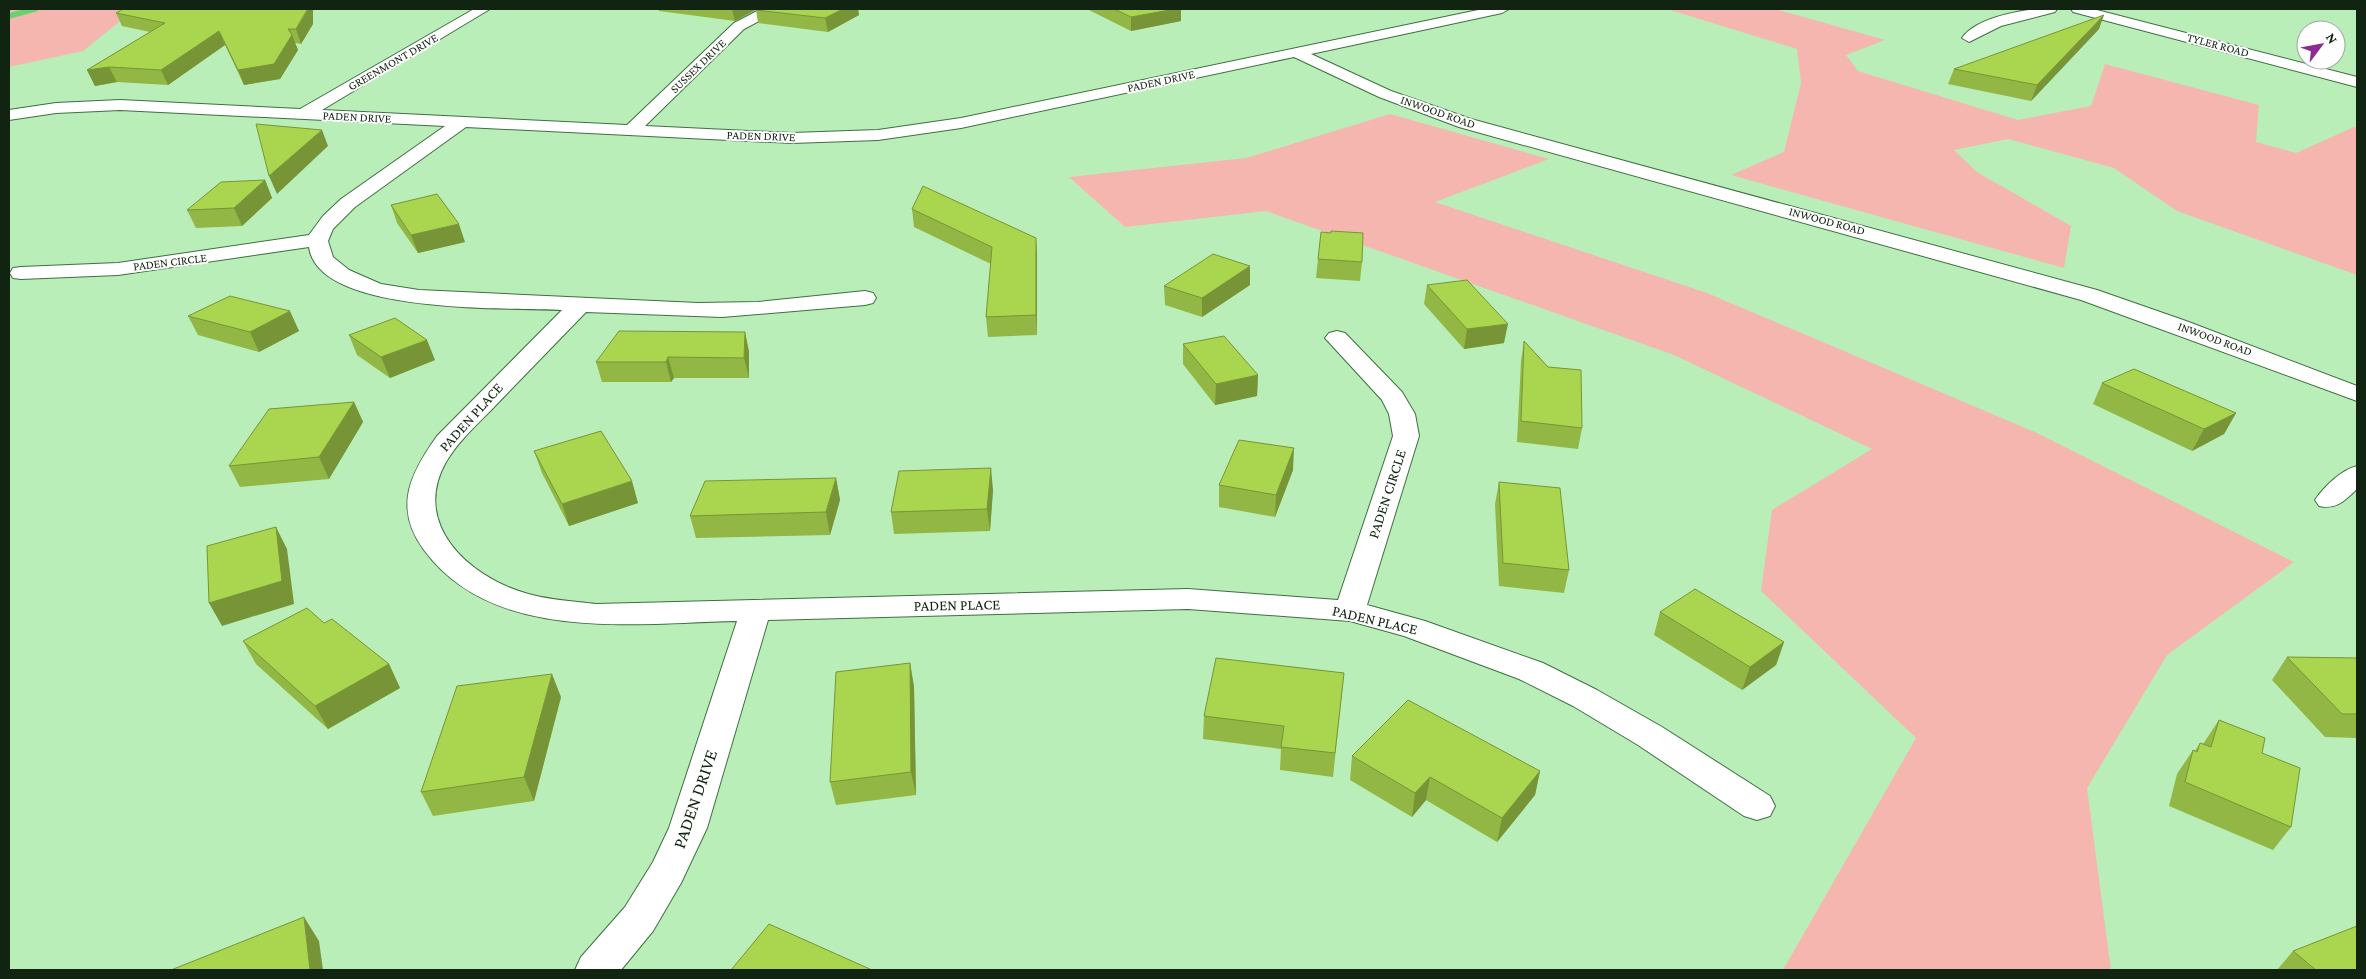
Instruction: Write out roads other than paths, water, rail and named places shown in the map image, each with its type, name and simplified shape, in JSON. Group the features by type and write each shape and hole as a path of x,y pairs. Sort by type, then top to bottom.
{"street":[{"name":"GREENMONT DRIVE","path":"303,114 483,9"},
{"name":"SUSSEX DRIVE","path":"630,130 739,26 771,9"},
{"name":"PADEN DRIVE","path":"9,115 56,108 120,105 810,138 914,131 961,123 1502,9"},
{"path":"1969,38 1975,32 1987,27 2050,9"},
{"name":"TYLER ROAD","path":"2078,9 2357,82"},
{"name":"INWOOD ROAD","path":"1297,53 1385,94 1465,123 1853,228 2089,295 2178,326 2357,394"},
{"path":"462,122 348,203 323,229 318,240 320,251 329,266 345,278 382,291 442,298 722,310 865,298"},
{"name":"PADEN CIRCLE","path":"21,272 118,269 318,240"},
{"name":"PADEN PLACE","path":"581,304 468,417 446,442 432,462 422,486 422,512 430,539 446,560 473,582 510,599 548,608 596,614 1188,599 1350,611 1414,628 1531,671 1585,698 1650,736 1757,806"},
{"name":"PADEN CIRCLE","path":"1337,338 1393,397 1402,414 1406,436 1350,611"},
{"path":"2330,500 2357,474"},
{"name":"PADEN DRIVE","path":"596,970 639,918 667,872 688,828 756,610"}],"waterway":[{"path":"9,16 35,9"}]}
